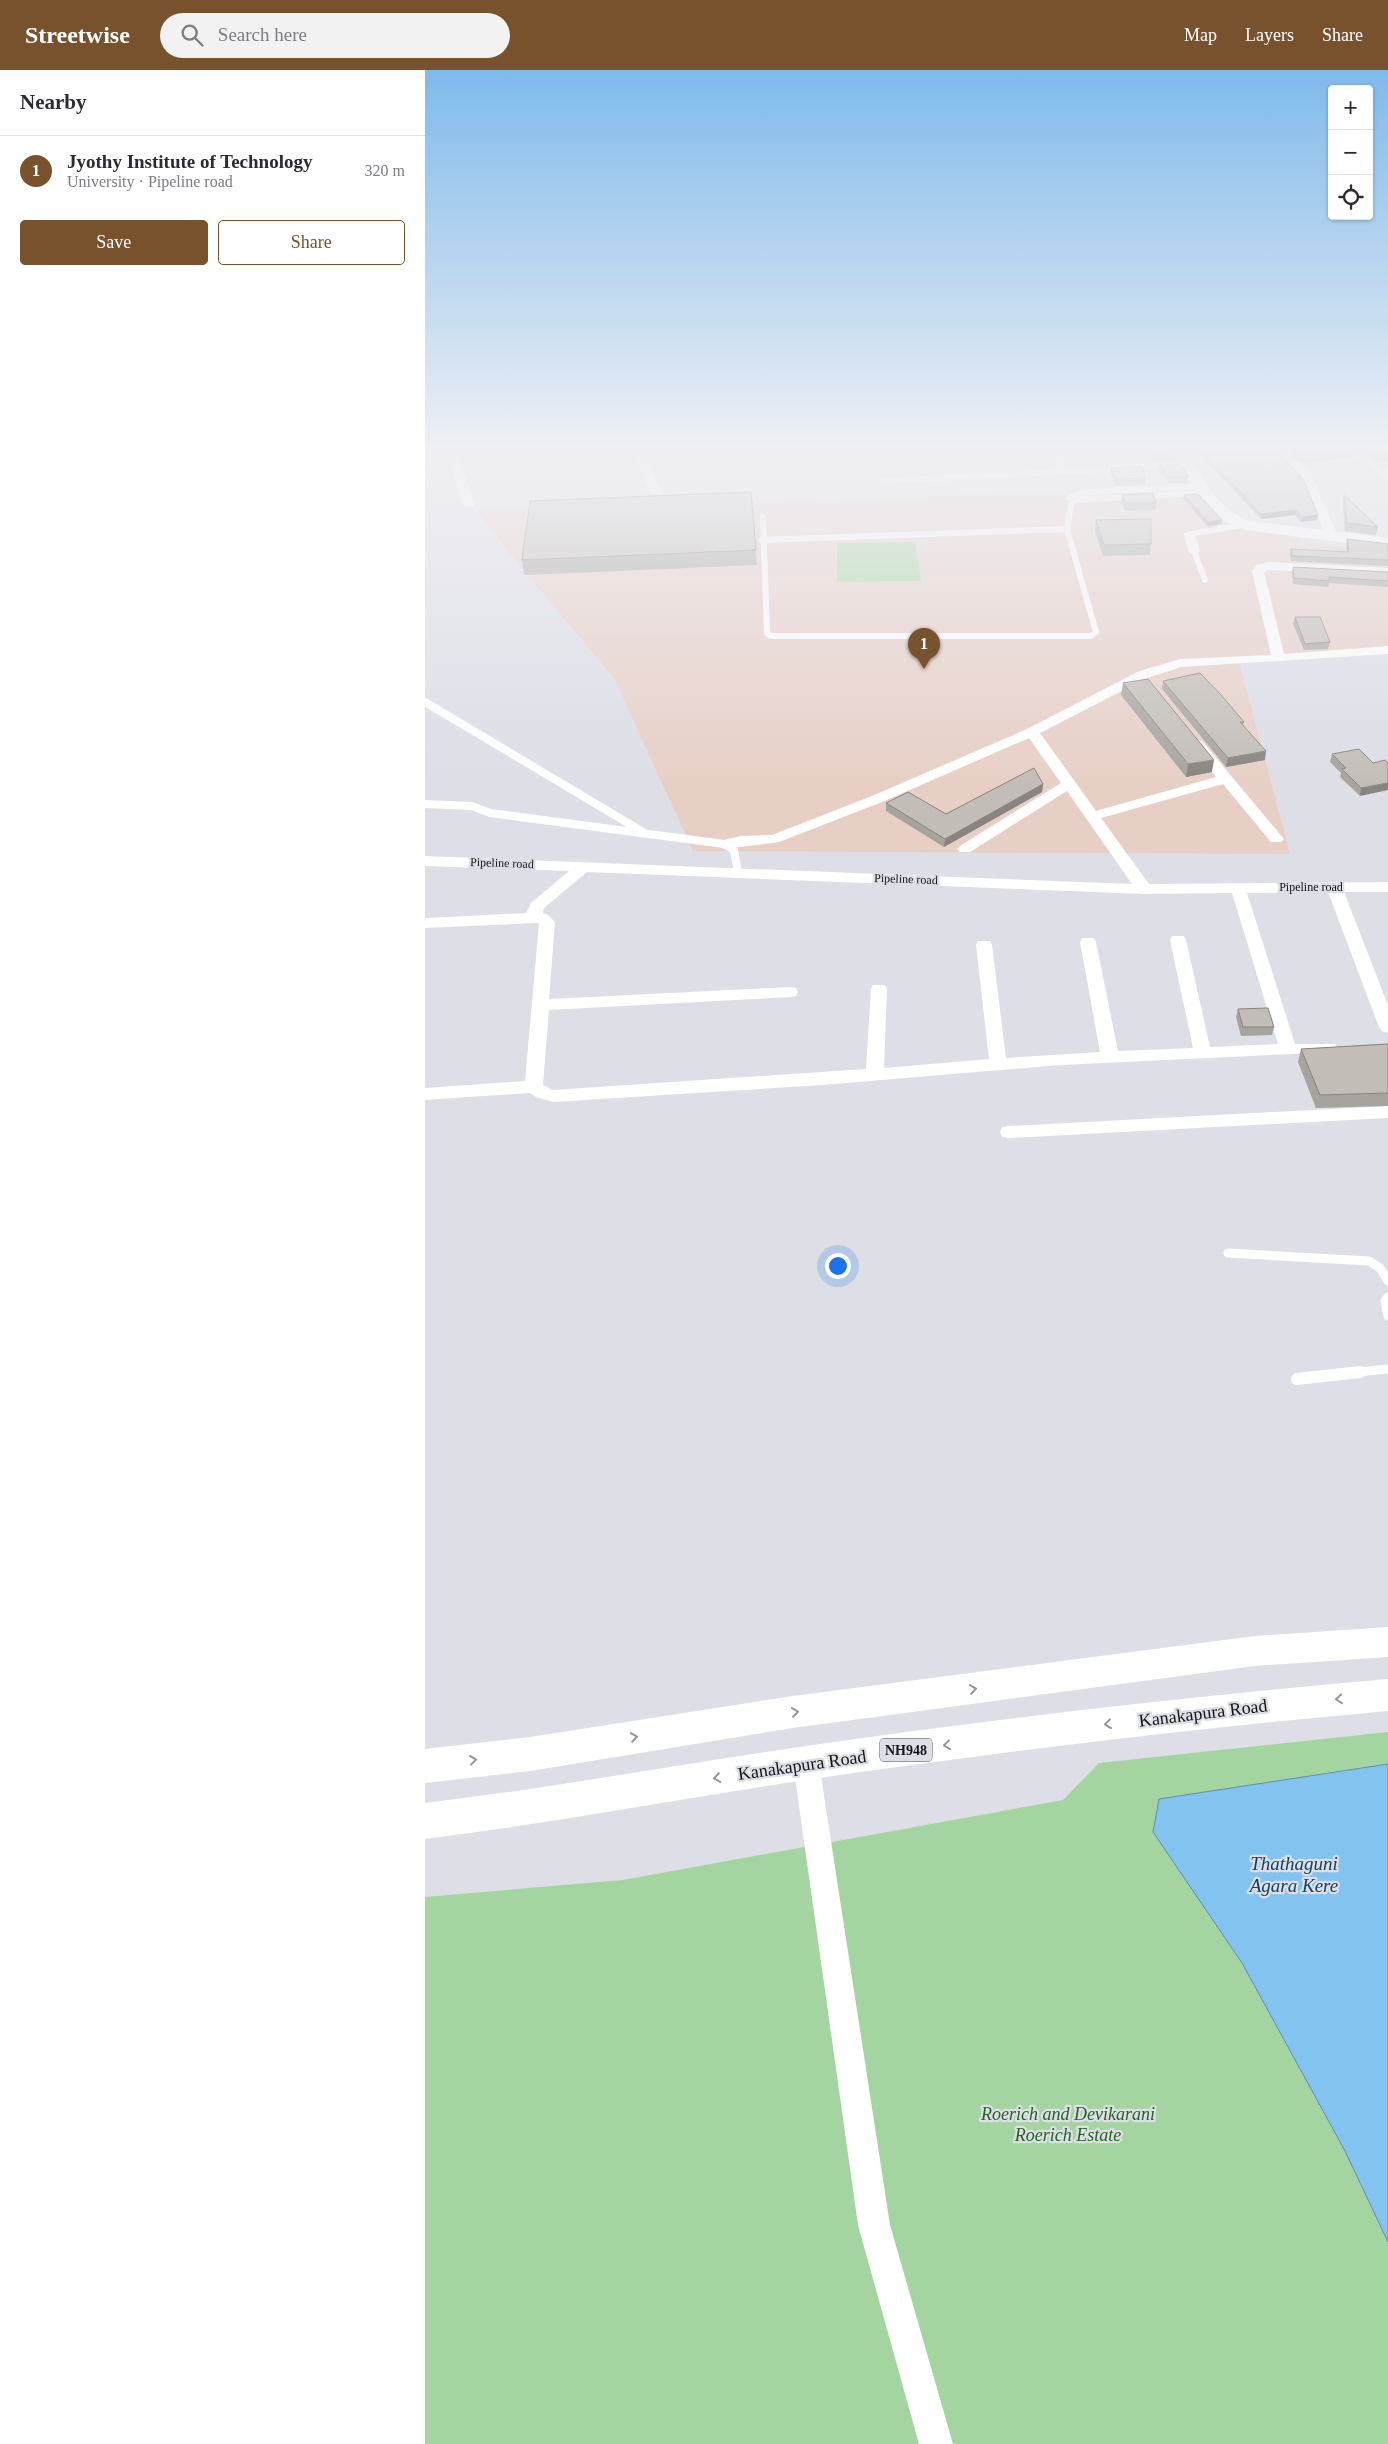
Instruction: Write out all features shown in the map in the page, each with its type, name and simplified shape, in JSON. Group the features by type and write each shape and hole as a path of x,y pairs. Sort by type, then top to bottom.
{"main road":[{"path":"425,1766 530,1754 793,1712 1255,1651 1388,1642"},
{"name":"Kanakapura Road","path":"425,1821 525,1809 805,1763 1230,1708 1388,1695"}],"street":[{"path":"1278,658 1258,571 1261,568 1268,566 1388,572"},
{"path":"724,844 774,839 877,799 1032,732 1142,675 1180,662 1278,658 1388,650"},
{"path":"1142,675 1154,690"},
{"path":"1032,732 1144,889"},
{"path":"1189,734 1224,779 1276,839"},
{"path":"1093,816 1224,779"},
{"path":"965,849 1070,783"},
{"name":"Pipeline road","path":"425,860 1144,889 1388,887"},
{"path":"533,918 537,906 584,867"},
{"path":"1334,887 1388,1026"},
{"path":"1238,888 1287,1049"},
{"path":"425,923 533,918 542,918 547,922 534,1087"},
{"path":"1178,940 1203,1053"},
{"path":"1088,942 1110,1057"},
{"path":"984,945 998,1064"},
{"path":"875,1075 879,989"},
{"path":"541,1005 790,992"},
{"path":"425,1094 534,1087 542,1093 553,1096 875,1075 998,1064 1110,1057 1342,1047"},
{"path":"1009,1132 1388,1112"},
{"path":"805,1763 874,2225 936,2444"}],"lane":[{"path":"764,563 767,634 770,636 1091,636 1096,632 1077,563"},
{"path":"1198,563 1205,580"},
{"path":"425,702 647,835"},
{"path":"425,804 472,806 490,813 724,844 734,850 738,872"},
{"path":"1228,1253 1369,1261 1380,1268 1388,1282"},
{"path":"1388,1297 1385,1301 1388,1316"},
{"path":"1297,1379 1388,1369"}],"shaded area":[{"path":"517,563 1388,563 1388,654 1239,661 1290,854 693,851 614,678"}],"green space":[{"path":"837,563 918,563 921,581 837,582"},
{"name":"Roerich and Devikarani Roerich Estate","path":"1388,1732 1388,2444 425,2444 425,1897 623,1880 1063,1800 1099,1763"}],"water":[{"name":"Thathaguni Agara Kere","path":"1388,1764 1388,2242 1345,2151 1242,1963 1153,1832 1159,1799"}],"building":[{"path":"1293,567 1388,572 1388,581 1329,577 1329,581 1294,578"},
{"path":"1295,617 1320,617 1330,642 1305,644"},
{"path":"1200,673 1244,722 1240,722 1266,751 1228,758 1163,681"},
{"path":"1148,679 1214,760 1188,764 1123,683"},
{"path":"1359,749 1373,763 1385,760 1388,763 1388,783 1361,788 1342,769 1346,768 1332,754"},
{"path":"1034,768 1043,784 945,839 886,803 908,792 946,814"},
{"path":"1268,1008 1274,1027 1243,1027 1238,1009"},
{"path":"1388,1044 1388,1093 1320,1095 1301,1049"}],"place":[{"name":"Jyothy Institute of Technology","path":"924,669"}]}
